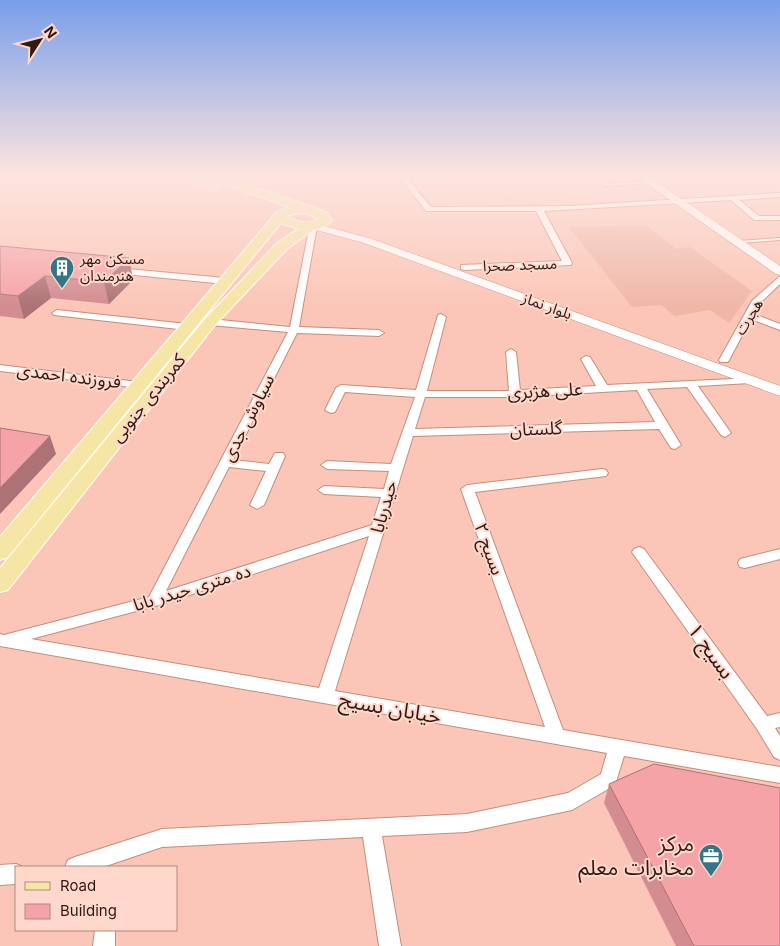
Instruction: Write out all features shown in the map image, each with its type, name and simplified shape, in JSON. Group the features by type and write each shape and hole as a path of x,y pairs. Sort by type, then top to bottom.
{"main road":[{"name":"کمربندی جنوبی","path":"0,552 278,218"},
{"path":"308,218 314,220"},
{"name":"بلوار نماز","path":"311,218 464,267 780,380"},
{"path":"703,218 780,272"},
{"name":"کمربندی جنوبی","path":"0,584 210,322 282,246 314,220"},
{"name":"بلوار نماز","path":"349,231 368,240 780,391"},
{"path":"257,243 276,240 282,246"},
{"path":"42,501 64,503"}],"street":[{"name":"مسجد صحرا","path":"464,267 568,263 544,218"},
{"name":"سیاوش جدی","path":"154,601 294,330 314,220"},
{"path":"108,270 225,281"},
{"name":"هجرت","path":"724,360 755,303 780,279"},
{"path":"57,313 187,327"},
{"path":"749,315 780,328"},
{"name":"حیدربابا","path":"325,697 421,394 441,317"},
{"path":"210,322 294,330 379,334"},
{"path":"511,352 515,394"},
{"path":"586,359 603,388"},
{"name":"فروزنده احمدی","path":"0,368 138,385"},
{"name":"علی هژبری","path":"331,410 341,388 421,394 515,394 750,380"},
{"path":"690,384 725,433"},
{"path":"640,386 675,445"},
{"name":"گلستان","path":"409,432 663,425"},
{"path":"256,505 279,456"},
{"path":"225,463 273,468"},
{"path":"327,465 396,468"},
{"name":"بسیج ۲","path":"557,737 467,489 602,473"},
{"path":"324,490 389,493"},
{"name":"ده متری حیدر بابا","path":"2,640 154,601 378,528"},
{"name":"بسیج ۱","path":"640,552 763,724 780,752"},
{"path":"745,563 780,554"},
{"name":"خیابان بسیج","path":"2,640 780,775"},
{"path":"763,724 780,720"},
{"path":"81,866 113,861 162,838 467,823 572,801 609,779 618,747"},
{"path":"371,827 390,946"},
{"path":"0,875 15,874"},
{"path":"104,946 105,931"}],"lane":[{"path":"738,242 780,239"}],"shaded area":[{"path":"646,225 676,249 690,247 752,291 729,323 710,310 675,316 661,305 632,307 569,227"}],"building":[{"path":"0,246 129,258 104,282 45,276 18,296 0,294"},
{"path":"0,428 50,436 0,488"},
{"name":"مرکز مخابرات معلم","path":"654,764 780,788 780,946 694,946 609,784"}],"place":[{"name":"مسکن مهر هنرمندان","path":"62,289"},
{"name":"مرکز مخابرات معلم","path":"711,877"}]}
